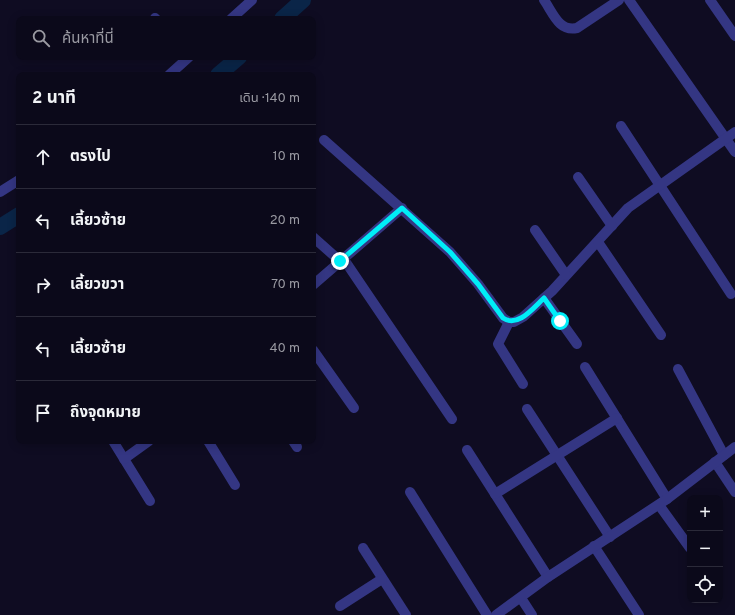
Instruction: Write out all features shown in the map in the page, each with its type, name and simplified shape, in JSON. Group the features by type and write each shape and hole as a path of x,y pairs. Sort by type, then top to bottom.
{"street":[{"path":"234,16 252,0"},
{"path":"544,0 560,24 570,29 577,28 619,0"},
{"path":"630,0 735,152"},
{"path":"710,0 735,36"},
{"path":"172,72 186,60"},
{"path":"621,126 732,294"},
{"path":"324,140 450,252 478,284 503,318 509,322 514,322 523,317 544,298 598,242 628,208 735,132"},
{"path":"578,177 612,226"},
{"path":"0,192 16,182"},
{"path":"316,282 402,208"},
{"path":"535,230 566,275"},
{"path":"316,239 342,259 452,419"},
{"path":"598,242 661,334"},
{"path":"544,298 577,344"},
{"path":"509,322 498,344 523,384"},
{"path":"316,354 354,408"},
{"path":"585,368 617,418 687,543"},
{"path":"678,369 724,455"},
{"path":"527,409 610,537"},
{"path":"495,494 617,418"},
{"path":"115,444 150,501"},
{"path":"124,458 144,444"},
{"path":"210,444 235,485"},
{"path":"496,615 548,577 663,502 735,447"},
{"path":"466,450 548,577"},
{"path":"715,462 735,492"},
{"path":"410,492 487,615"},
{"path":"594,546 639,615"},
{"path":"363,548 406,615"},
{"path":"340,606 382,579"},
{"path":"521,598 532,615"}],"waterway":[{"path":"285,16 303,0"},
{"path":"222,72 236,60"},
{"path":"0,227 16,217"}],"route":[{"path":"340,261 402,208 450,252 478,284 503,318 509,322 514,322 523,317 544,298 560,321"}]}
